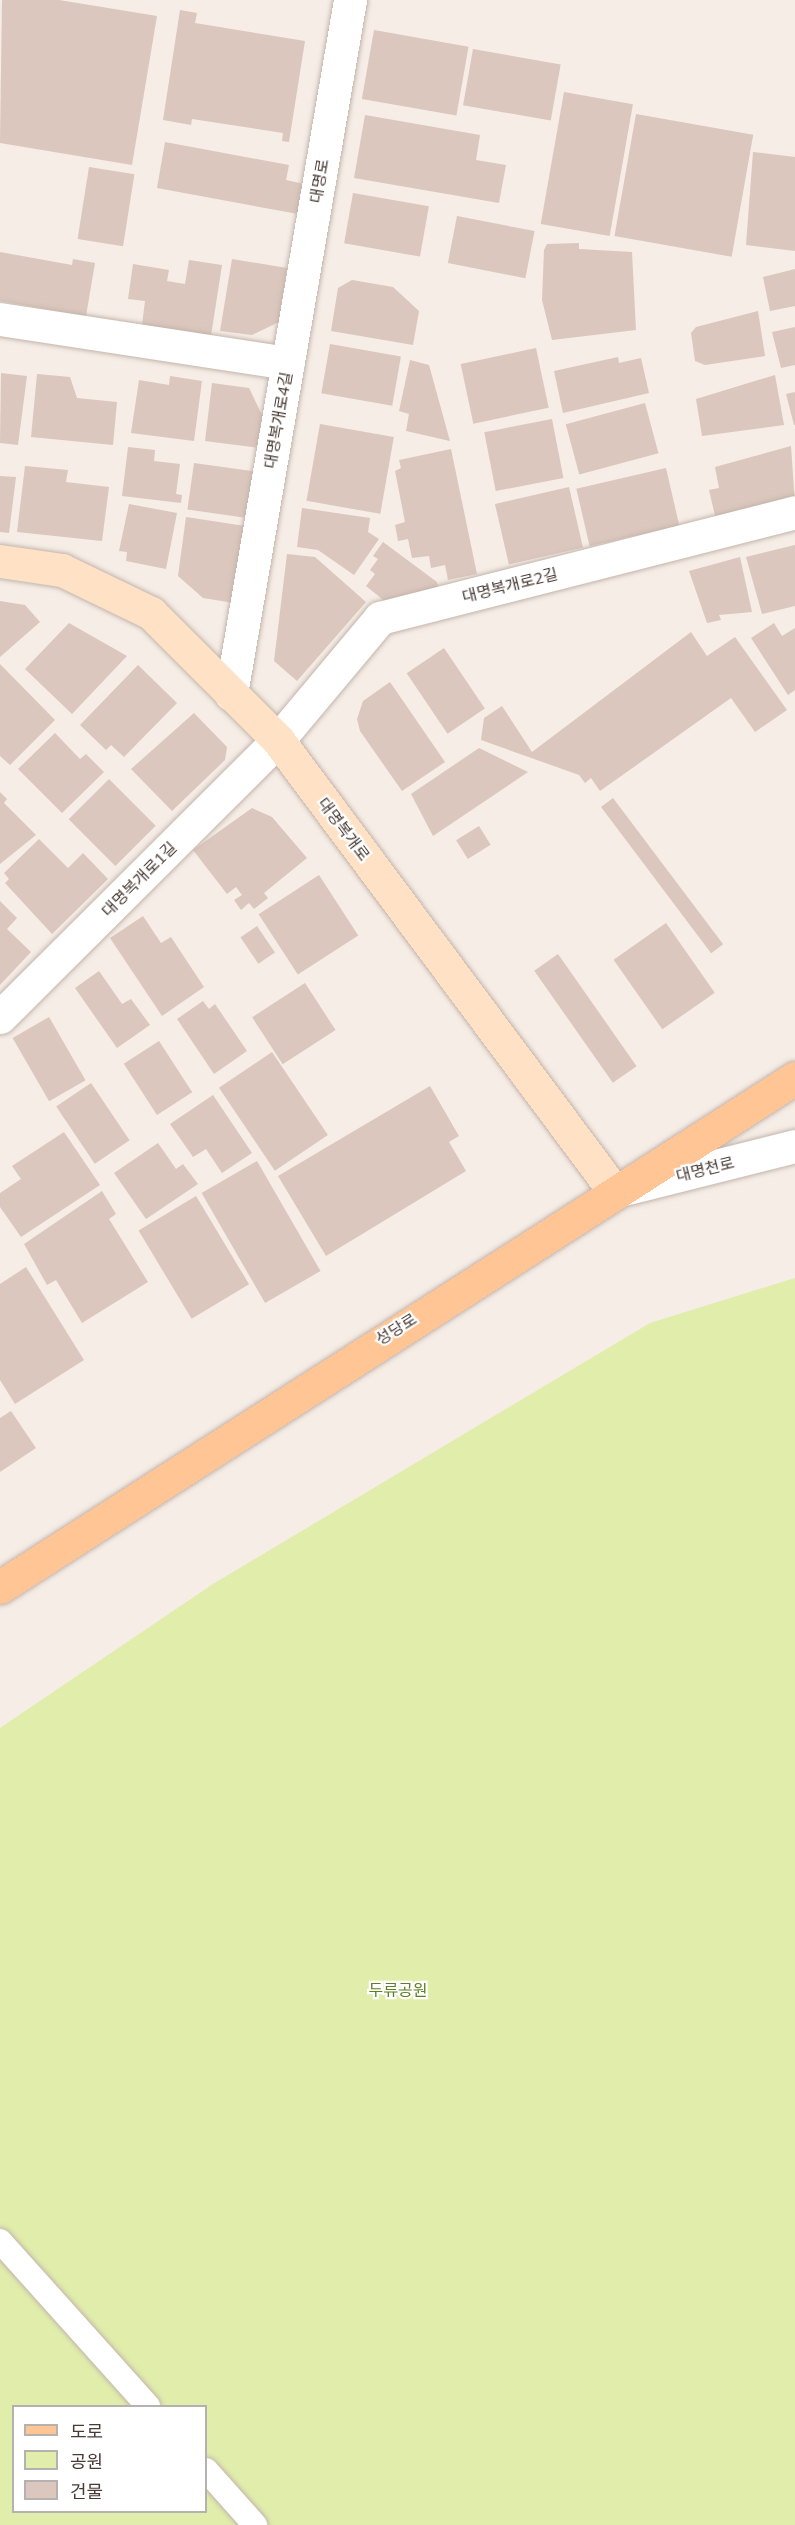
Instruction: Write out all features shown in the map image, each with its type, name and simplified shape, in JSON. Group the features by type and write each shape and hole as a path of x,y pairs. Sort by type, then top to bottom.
{"main road":[{"name":"대명복개로","path":"0,561 62,570 152,613 278,741 614,1191"},
{"name":"성당로","path":"0,1587 614,1191 795,1078"}],"street":[{"name":"대명로","path":"288,363 350,0"},
{"name":"대명복개로4길","path":"0,319 288,363 231,694"},
{"name":"대명복개로2길","path":"278,741 380,618 795,512"},
{"name":"대명복개로1길","path":"0,1017 278,741"},
{"name":"대명천로","path":"614,1191 795,1146"}],"lane":[{"path":"0,2241 147,2405"},
{"path":"207,2471 255,2525"}],"green space":[{"name":"두류공원","path":"795,1278 795,2525 0,2525 0,1728 213,1584 650,1323"}],"building":[{"path":"2,0 59,0 157,16 132,165 0,143"},
{"path":"180,10 197,13 195,23 305,41 289,142 282,141 283,133 192,119 191,125 163,120"},
{"path":"374,30 469,47 456,116 362,99"},
{"path":"473,49 561,64 551,121 463,105"},
{"path":"564,92 633,104 610,236 541,224"},
{"path":"636,114 753,135 732,257 614,236"},
{"path":"365,115 480,135 476,160 506,165 499,203 354,178"},
{"path":"165,142 289,165 286,180 304,184 298,214 157,188"},
{"path":"753,152 795,157 795,251 746,245"},
{"path":"89,167 134,174 123,246 78,239"},
{"path":"353,193 429,206 420,257 344,243"},
{"path":"457,216 535,231 525,278 448,263"},
{"path":"579,243 579,249 632,252 636,330 552,340 542,300 544,250 547,244"},
{"path":"0,252 72,265 73,259 95,263 86,316 0,301"},
{"path":"232,259 287,268 279,322 252,335 220,331"},
{"path":"189,260 222,265 211,336 142,325 145,301 128,299 133,264 169,270 167,281 185,284"},
{"path":"795,269 795,306 770,311 763,277"},
{"path":"352,280 393,287 419,311 413,345 331,331 338,288"},
{"path":"758,311 765,356 705,365 695,361 691,333 696,327"},
{"path":"795,327 795,365 781,368 772,332"},
{"path":"330,344 401,357 392,406 321,393"},
{"path":"536,348 549,408 473,424 461,364"},
{"path":"618,357 619,363 641,358 649,393 563,413 554,371"},
{"path":"410,360 429,365 450,441 406,431 409,414 399,411"},
{"path":"1,373 27,376 18,445 0,443"},
{"path":"37,374 70,377 77,398 117,402 113,445 31,437"},
{"path":"775,375 784,425 702,436 696,399"},
{"path":"170,376 202,381 194,441 131,433 139,380 169,385"},
{"path":"212,383 249,388 264,419 259,448 205,441"},
{"path":"795,392 795,425 794,425 786,394"},
{"path":"645,403 658,453 579,474 566,424"},
{"path":"552,419 563,478 496,491 484,432"},
{"path":"320,424 394,437 380,514 306,501"},
{"path":"791,446 795,504 716,520 709,490 719,488 715,467"},
{"path":"128,447 155,450 154,461 180,464 176,494 182,495 181,503 122,496"},
{"path":"451,449 477,574 448,580 445,565 431,568 429,556 412,558 408,539 398,541 395,525 405,522 395,471 401,468 399,460"},
{"path":"194,463 253,471 247,518 187,510"},
{"path":"25,466 68,470 66,482 109,487 102,541 17,532"},
{"path":"666,468 679,525 590,546 576,489"},
{"path":"0,476 16,477 9,533 0,532"},
{"path":"569,487 583,547 509,565 495,504"},
{"path":"129,504 177,513 166,569 126,561 127,552 119,551"},
{"path":"302,508 370,518 368,532 379,539 354,575 318,550 297,547"},
{"path":"186,517 245,526 234,603 203,598 178,576"},
{"path":"383,542 437,582 439,592 392,607 366,586 375,574 370,570 378,559 373,556"},
{"path":"795,545 795,606 762,614 746,557"},
{"path":"287,554 315,557 366,602 297,681 274,661"},
{"path":"740,557 752,612 719,615 721,620 707,623 689,571"},
{"path":"0,601 25,605 40,622 0,657"},
{"path":"69,623 127,656 72,714 25,669"},
{"path":"774,623 782,636 795,628 795,690 788,695 751,638"},
{"path":"691,632 707,656 735,637 787,710 755,732 731,698 600,791 591,778 585,783 579,775 481,740 484,718 502,706 532,752"},
{"path":"444,648 485,709 448,734 407,673"},
{"path":"0,664 55,720 10,765 0,756"},
{"path":"138,665 177,703 124,757 111,745 106,750 80,725"},
{"path":"390,682 445,762 402,791 360,731 357,719 363,701"},
{"path":"194,713 227,747 225,760 172,811 131,769"},
{"path":"55,733 80,759 86,754 104,772 62,813 18,769"},
{"path":"479,748 528,772 433,836 411,794"},
{"path":"109,779 156,826 115,866 69,819"},
{"path":"0,792 7,799 4,803 36,835 0,864"},
{"path":"613,798 723,944 711,953 601,807"},
{"path":"252,808 272,817 307,858 264,893 268,898 254,909 249,903 241,910 234,900 242,895 236,887 227,894 193,850"},
{"path":"479,826 491,845 468,859 456,840"},
{"path":"39,839 68,868 83,853 108,879 52,934 5,883 9,879 4,873"},
{"path":"319,875 358,935 298,975 259,914"},
{"path":"0,901 17,918 7,929 31,952 0,985"},
{"path":"143,916 161,943 171,937 204,987 162,1016 110,938"},
{"path":"666,923 715,993 662,1029 614,960"},
{"path":"257,926 275,953 258,964 240,937"},
{"path":"558,954 637,1066 613,1083 534,971"},
{"path":"99,971 122,1004 131,999 150,1025 117,1048 75,988"},
{"path":"305,983 335,1030 283,1064 252,1017"},
{"path":"203,1001 209,1009 215,1004 247,1051 214,1074 177,1019"},
{"path":"49,1017 86,1080 49,1101 13,1038"},
{"path":"159,1041 192,1092 157,1115 124,1064"},
{"path":"272,1052 328,1135 275,1171 219,1088"},
{"path":"91,1083 130,1140 95,1164 56,1106"},
{"path":"430,1086 459,1136 449,1142 466,1171 326,1256 278,1176"},
{"path":"213,1095 252,1153 222,1173 206,1149 193,1157 170,1124"},
{"path":"64,1132 100,1185 21,1237 0,1207 0,1193 21,1179 12,1166"},
{"path":"158,1143 176,1169 183,1164 198,1184 146,1219 114,1173"},
{"path":"257,1161 320,1271 265,1303 202,1193"},
{"path":"102,1191 116,1214 109,1219 148,1282 82,1323 56,1280 47,1285 24,1244"},
{"path":"196,1196 249,1284 192,1319 139,1231"},
{"path":"26,1267 84,1360 15,1404 0,1380 0,1284"},
{"path":"11,1411 36,1448 0,1472 0,1418"}]}
